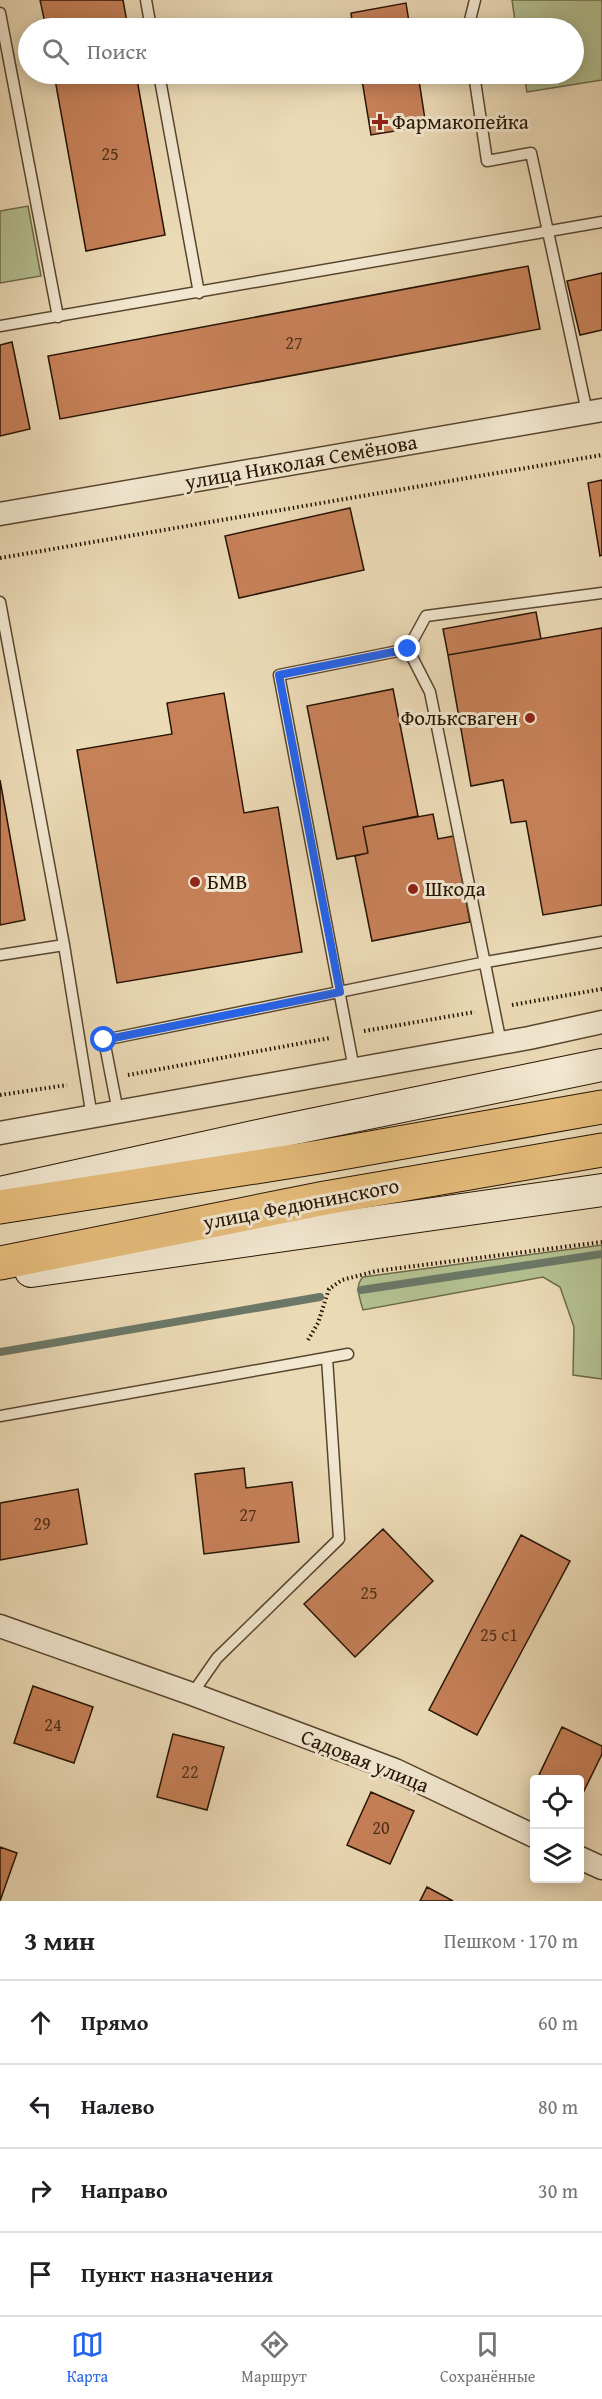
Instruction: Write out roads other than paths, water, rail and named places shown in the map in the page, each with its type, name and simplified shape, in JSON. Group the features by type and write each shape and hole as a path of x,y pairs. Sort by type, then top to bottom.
{"highway":[{"name":"улица Федюнинского","path":"0,1208 602,1107"},
{"name":"улица Федюнинского","path":"0,1263 326,1198 602,1150"}],"main road":[{"path":"0,1193 276,1132 602,1065"},
{"path":"0,1275 602,1190"}],"street":[{"name":"улица Николая Семёнова","path":"0,514 594,411"},
{"path":"0,1133 602,1022"},
{"name":"Садовая улица","path":"0,1626 192,1694 395,1770 530,1834"},
{"path":"584,1860 602,1868"}],"lane":[{"path":"146,0 149,18"},
{"path":"470,18 475,0"},
{"path":"0,13 58,317"},
{"path":"161,84 199,292"},
{"path":"475,84 487,161 531,153 548,231 594,411"},
{"path":"0,326 602,222"},
{"path":"354,1069 279,675 408,649 426,616 602,593"},
{"path":"0,602 64,945 92,1117"},
{"path":"408,649 430,692 501,1042"},
{"path":"118,1112 104,1040 486,962 602,942"},
{"path":"0,955 64,945"},
{"path":"0,1416 348,1354"},
{"path":"192,1694 217,1658 339,1539 327,1358"}],"waterway":[{"path":"361,1290 602,1254"},
{"path":"0,1352 320,1297"}],"place":[{"name":"Фармакопейка","path":"380,122"},
{"name":"Фольксваген","path":"530,718"},
{"name":"БМВ","path":"195,882"},
{"name":"Шкода","path":"413,889"}]}
